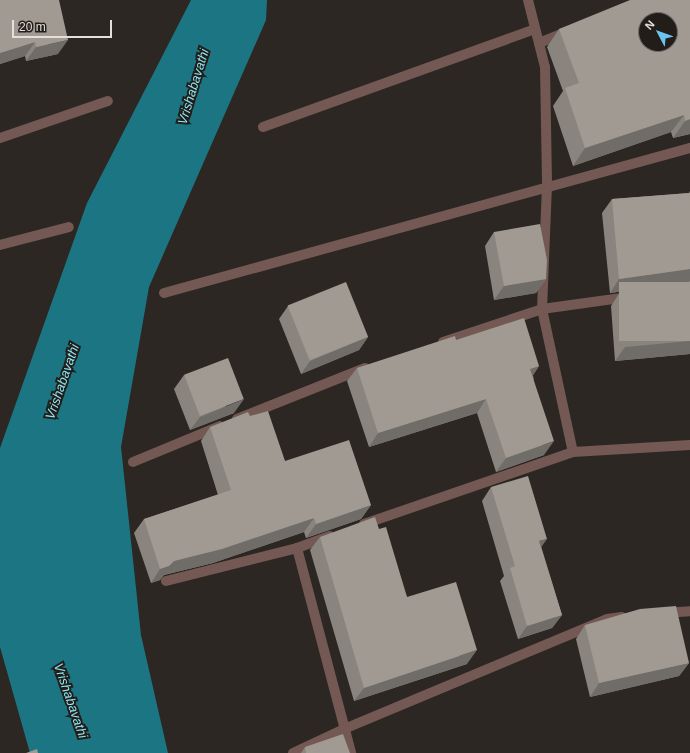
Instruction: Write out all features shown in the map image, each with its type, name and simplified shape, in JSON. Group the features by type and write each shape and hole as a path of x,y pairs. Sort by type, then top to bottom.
{"street":[{"path":"528,0 545,67 548,185 542,309 573,452"},
{"path":"263,127 535,29"},
{"path":"539,43 575,29"},
{"path":"0,138 108,101"},
{"path":"164,293 548,185 690,148"},
{"path":"0,245 69,227"},
{"path":"431,346 542,309 643,294"},
{"path":"133,462 334,379 379,364"},
{"path":"356,527 573,452 690,445"},
{"path":"166,581 297,548 342,532"},
{"path":"297,548 351,753"},
{"path":"652,614 690,611"},
{"path":"293,753 344,729 607,619 630,616"}],"water":[{"name":"Vrishabavathi","path":"191,0 267,0 266,20 149,287 121,447 141,635 168,753 30,753 0,647 0,448 87,203"}],"building":[{"path":"0,0 59,0 68,40 36,47 35,42 0,53"},
{"path":"630,0 690,0 690,119 685,121 684,115 585,148 565,88 579,83 559,29"},
{"path":"690,193 690,269 619,279 612,199"},
{"path":"540,224 547,260 546,279 504,286 494,232"},
{"path":"346,282 368,337 310,360 288,306"},
{"path":"619,282 690,282 690,341 619,341"},
{"path":"524,318 539,366 530,369 554,441 506,458 486,399 378,433 357,368 455,336 456,340"},
{"path":"228,358 244,399 200,416 184,375"},
{"path":"268,411 285,461 349,440 371,505 316,524 314,518 222,549 174,561 169,566 160,569 144,519 231,490 210,427 248,412 250,416"},
{"path":"528,476 547,539 539,541 562,615 527,626 510,568 515,566 491,487"},
{"path":"375,517 379,529 386,527 407,597 456,582 477,650 364,688 320,537"},
{"path":"676,606 689,663 599,683 585,625 640,609"},
{"path":"343,734 350,753 306,753 305,747"},
{"path":"37,749 38,753 26,753"}]}
